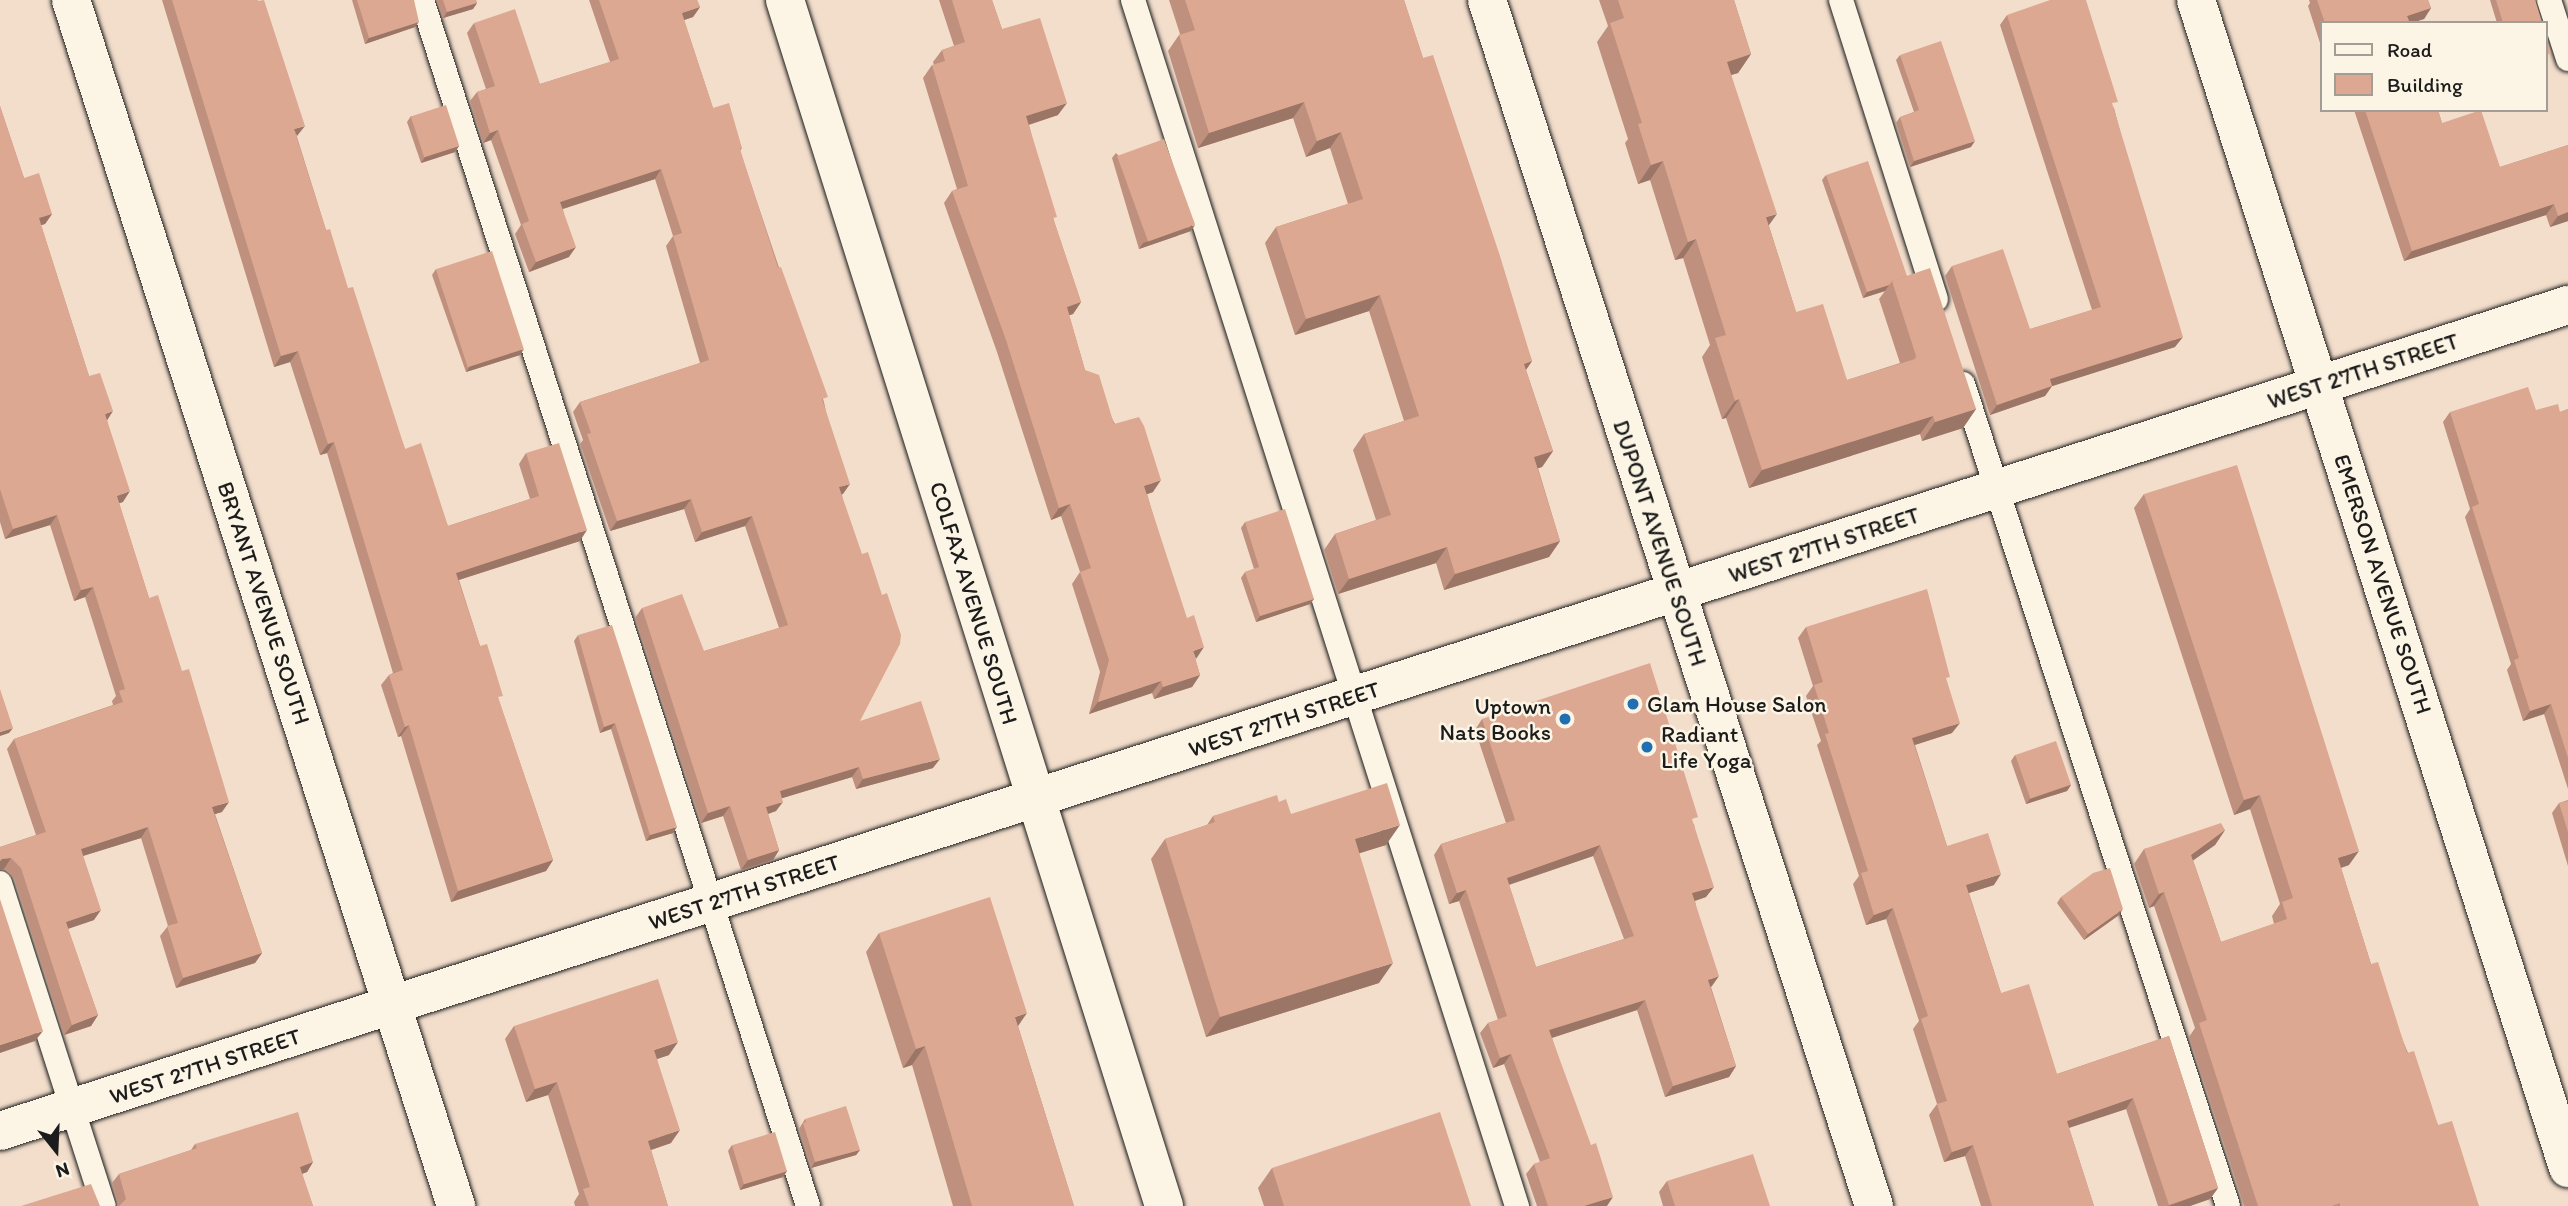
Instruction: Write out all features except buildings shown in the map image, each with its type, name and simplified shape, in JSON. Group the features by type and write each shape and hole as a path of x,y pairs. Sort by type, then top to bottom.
{"street":[{"name":"BRYANT AVENUE SOUTH","path":"71,0 456,1206"},
{"name":"COLFAX AVENUE SOUTH","path":"785,0 1164,1206"},
{"name":"DUPONT AVENUE SOUTH","path":"1487,0 1874,1206"},
{"name":"EMERSON AVENUE SOUTH","path":"2196,0 2568,1168"},
{"name":"WEST 27TH STREET","path":"0,1131 2568,304"}],"lane":[{"path":"422,0 711,902 769,1055 808,1206"},
{"path":"1133,0 1517,1206"},
{"path":"1841,0 1945,328"},
{"path":"2549,0 2568,59"},
{"path":"1958,368 2228,1206"},
{"path":"0,883 104,1206"}],"place":[{"name":"Glam House Salon","path":"1633,704"},
{"name":"Uptown Nats Books","path":"1565,719"},
{"name":"Radiant Life Yoga","path":"1647,747"}]}
